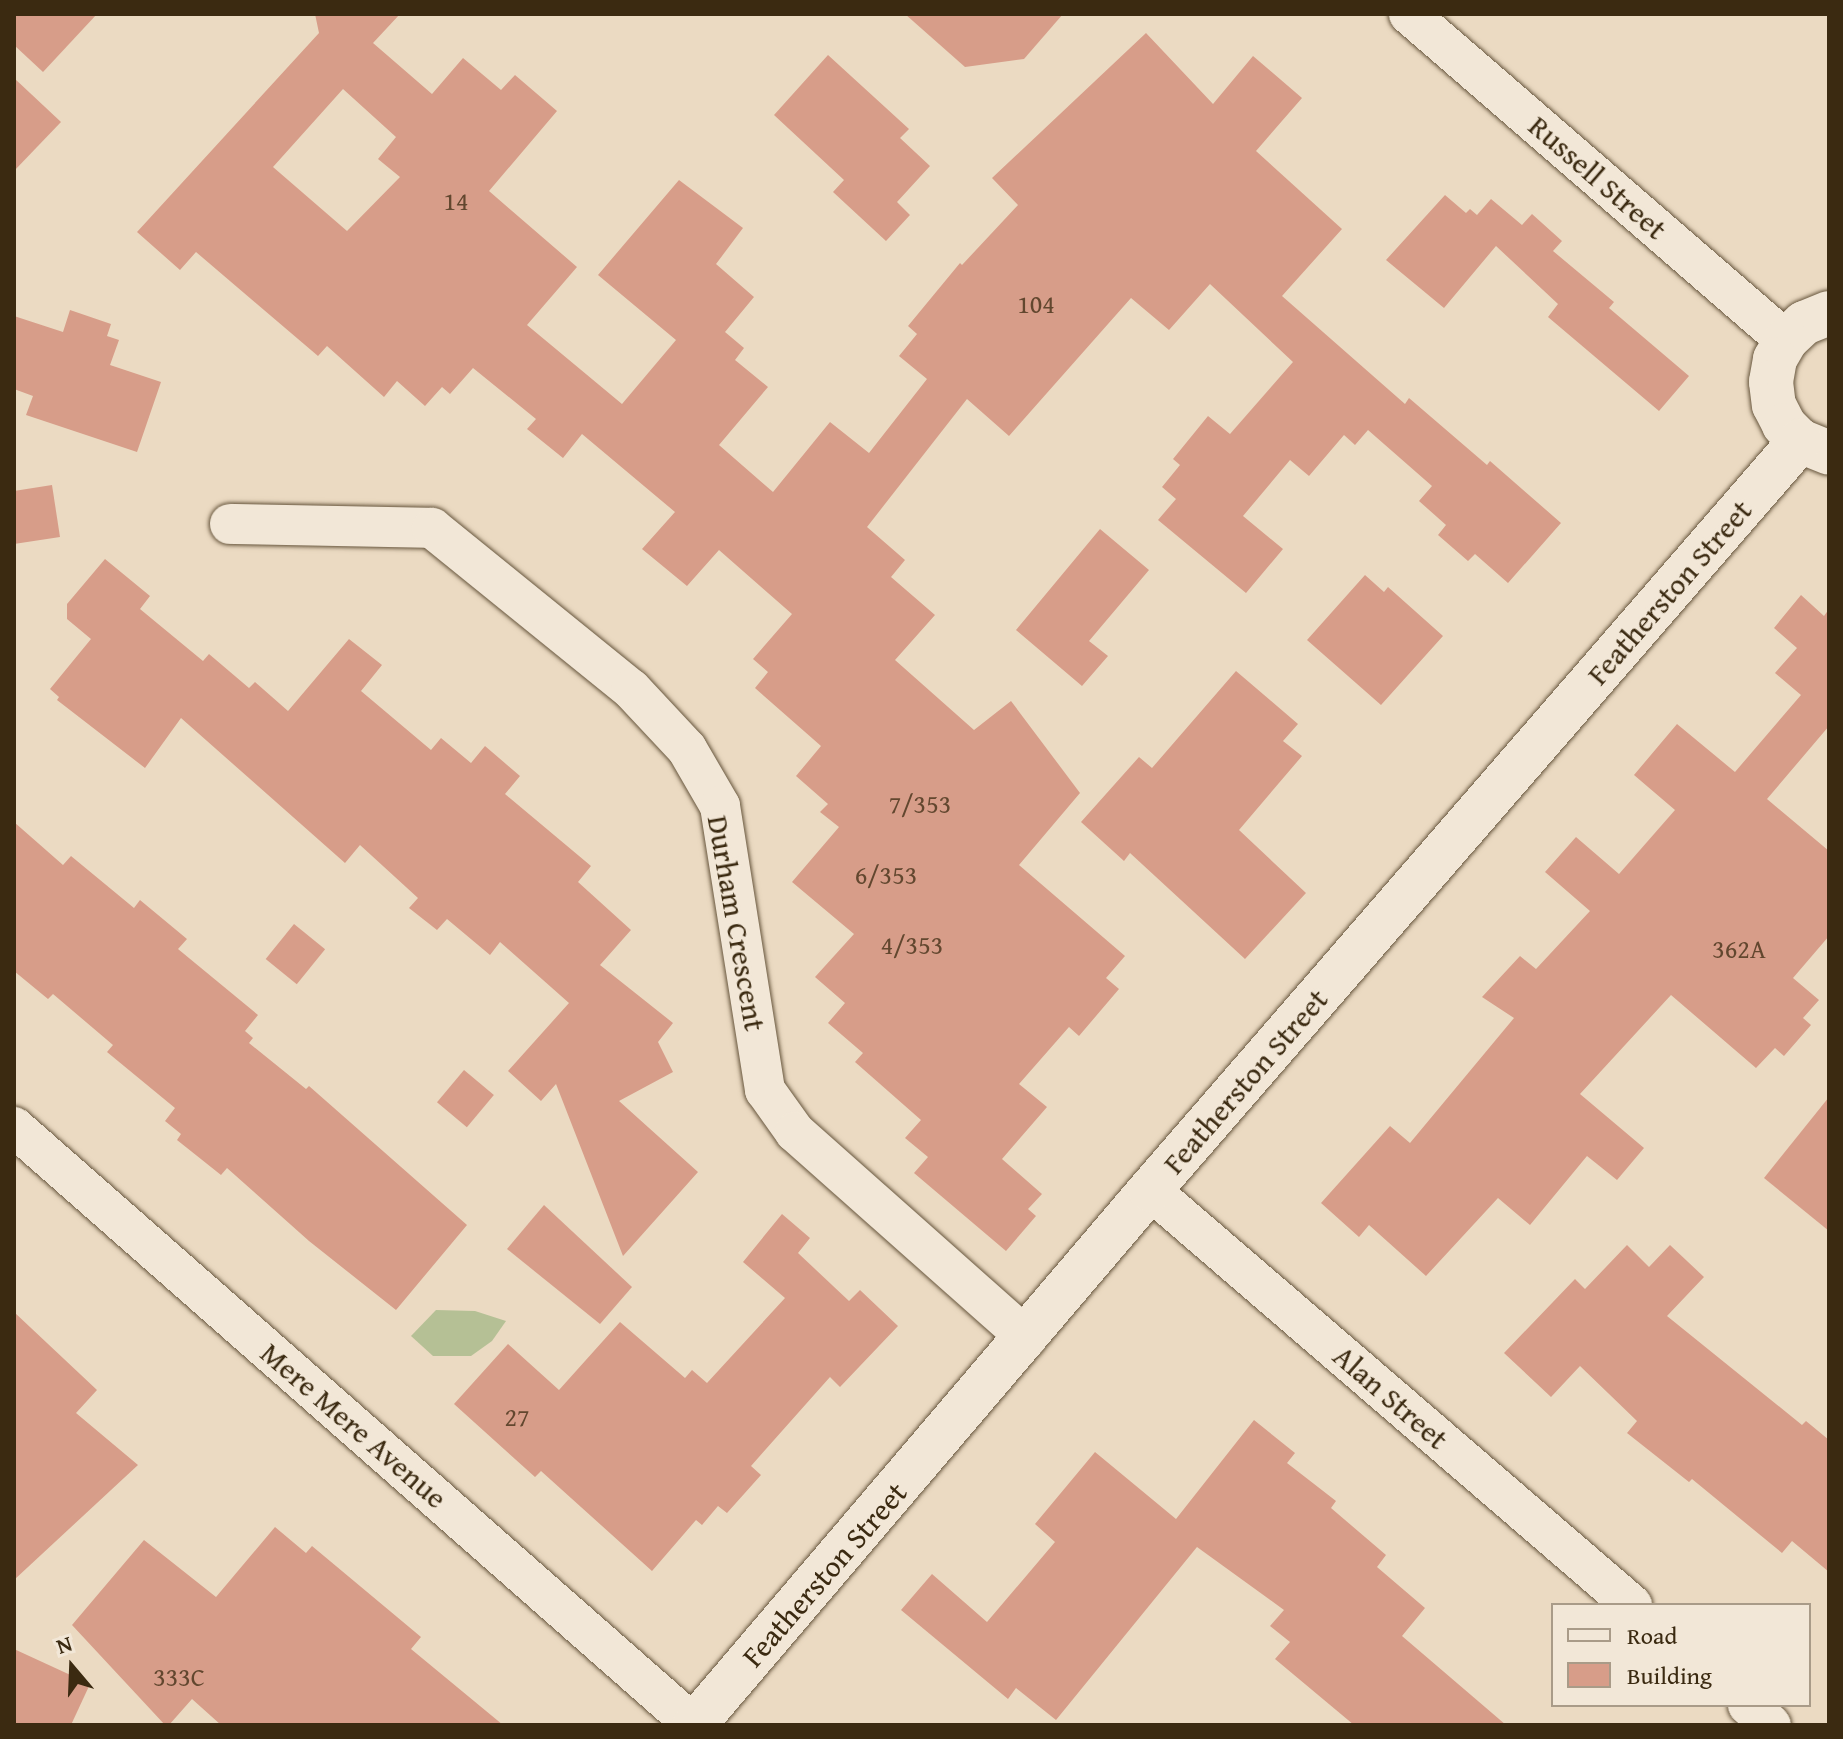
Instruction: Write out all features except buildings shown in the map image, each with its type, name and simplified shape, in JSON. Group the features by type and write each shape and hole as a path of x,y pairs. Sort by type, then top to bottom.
{"main road":[{"path":"1815,447 1784,425 1774,405 1771,382 1775,359 1786,340 1804,323 1829,313"},
{"name":"Featherston Street","path":"694,1725 1150,1190 1815,447"}],"street":[{"name":"Russell Street","path":"1409,14 1786,340"},
{"name":"Durham Crescent","path":"230,524 432,528 631,689 687,749 720,806 765,1090 795,1132 1027,1338"},
{"name":"Mere Mere Avenue","path":"14,1127 694,1725"},
{"name":"Alan Street","path":"1150,1190 1630,1603"},
{"path":"1750,1707 1771,1725"}],"green space":[{"path":"436,1310 475,1311 506,1321 492,1341 471,1356 433,1356 411,1336"}]}
